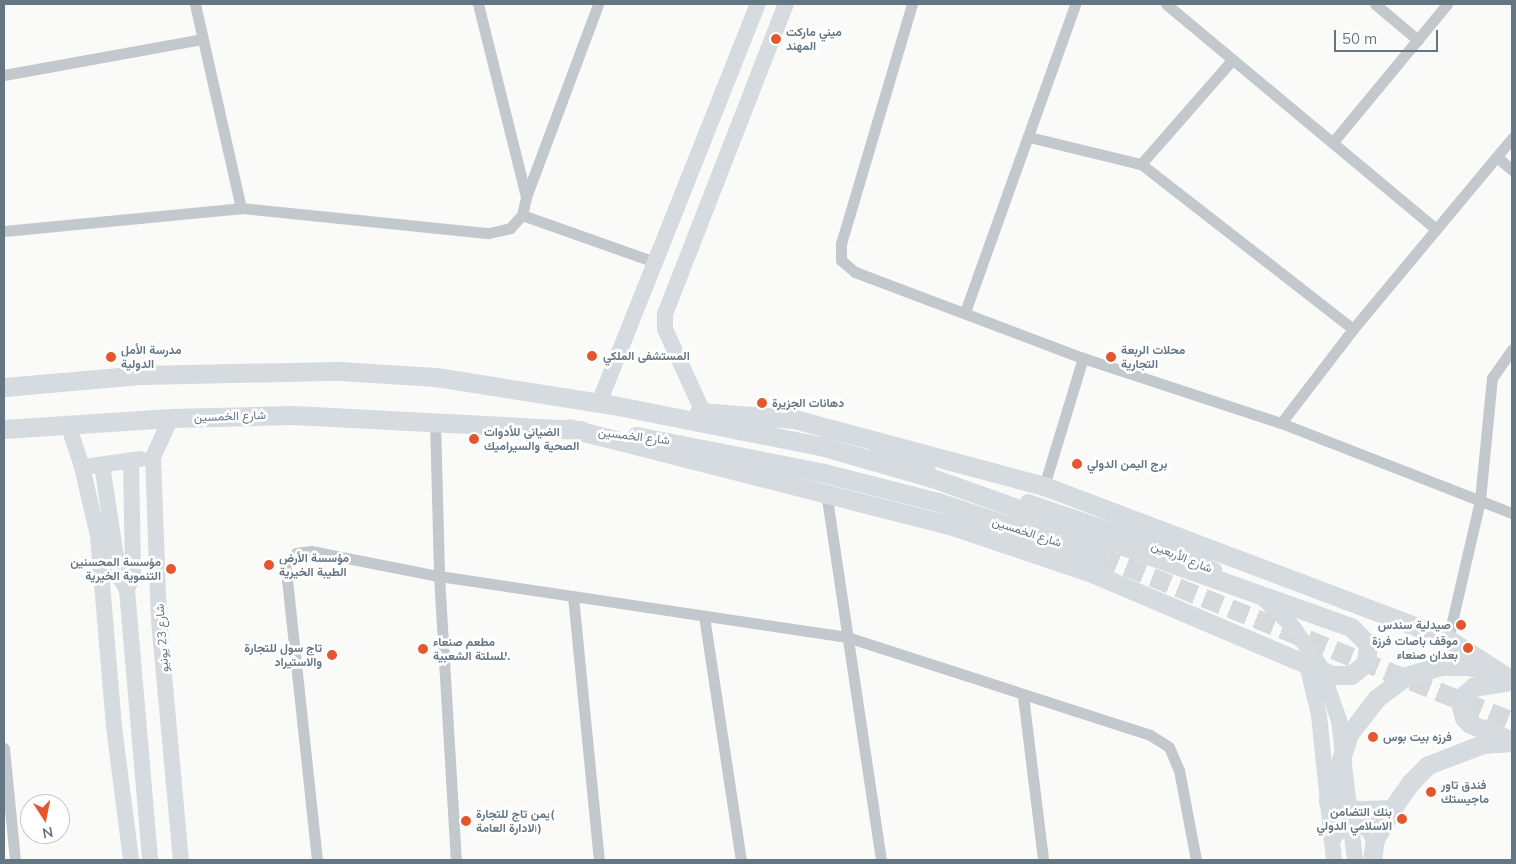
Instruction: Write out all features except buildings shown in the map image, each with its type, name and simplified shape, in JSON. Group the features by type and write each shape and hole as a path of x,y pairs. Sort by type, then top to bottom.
{"main road":[{"name":"شارع الخمسين","path":"4,387 142,375 339,371 436,377 606,404 821,446 932,478 1118,542 1351,627 1368,644 1366,663 1351,675 1332,675 1284,653"},
{"name":"شارع الخمسين","path":"606,404 794,419 1044,486 1448,639 1507,678"},
{"name":"شارع الخمسين","path":"4,429 171,418 293,415 435,420 569,428 669,440 824,472 938,502 1100,556"},
{"path":"569,428 726,471 826,492 950,525 1089,572 1284,653"},
{"path":"1392,809 1357,810 1328,801 1350,734 1377,698 1406,676 1442,666 1468,666 1507,678"},
{"path":"1507,678 1473,687 1464,695 1461,706 1464,718 1470,724 1512,741"},
{"path":"1372,860 1375,839 1392,809 1410,783 1428,765 1483,744 1512,741"},
{"path":"1332,837 1340,826 1354,822 1368,827 1375,839"}],"street":[{"path":"195,4 240,208"},
{"path":"478,4 526,197"},
{"path":"4,231 240,208 489,233 510,228 522,215 526,197 598,4"},
{"path":"606,404 656,262 758,4"},
{"path":"703,412 665,329 664,314 786,4"},
{"path":"912,4 840,243 841,260 855,272 1083,358 1281,423 1512,513"},
{"path":"965,312 1075,4"},
{"path":"1166,4 1436,229"},
{"path":"1375,4 1418,40"},
{"path":"1333,142 1447,4"},
{"path":"4,76 202,39"},
{"path":"1141,164 1232,60"},
{"path":"1029,137 1141,164 1352,329"},
{"path":"1281,423 1352,329 1512,138"},
{"path":"1497,157 1512,170"},
{"path":"522,215 656,262"},
{"path":"1448,639 1480,500 1492,378 1512,349"},
{"path":"1044,486 1083,358"},
{"name":"شارع 23 يونيو","path":"171,418 153,457 160,620 181,860"},
{"path":"435,420 439,576 456,860"},
{"path":"68,424 82,467 98,536 114,727 131,860"},
{"name":"شارع الأربعين","path":"821,446 899,458 1177,553 1254,588 1293,627 1320,666 1339,720 1355,860"},
{"path":"82,467 131,462 153,457"},
{"path":"127,590 133,574 131,462"},
{"path":"102,465 119,576 127,590 150,860"},
{"path":"826,492 881,860"},
{"path":"317,860 285,563 296,553 310,551 439,576 847,637 1023,696 1150,735 1169,747 1179,770 1196,860"},
{"path":"573,596 599,860"},
{"path":"704,616 741,860"},
{"path":"1284,653 1308,664 1319,715 1334,860"},
{"path":"1023,696 1043,860"},
{"path":"4,748 7,810 15,860"}],"tunnel":[{"path":"1100,556 1512,721"}],"place":[{"name":"ميني ماركت المهند","path":"776,39"},
{"name":"المستشفى الملكي","path":"592,356"},
{"name":"مدرسة الأمل الدولية","path":"111,357"},
{"name":"محلات الربعة التجارية","path":"1111,357"},
{"name":"دهانات الجزيرة","path":"762,403"},
{"name":"الضياني للأدوات الصحية والسيراميك","path":"474,439"},
{"name":"برج اليمن الدولي","path":"1077,464"},
{"name":"مؤسسة الأرض الطيبة الخيرية","path":"269,565"},
{"name":"مؤسسة المحسنين التنموية الخيرية","path":"171,569"},
{"name":"صيدلية سندس","path":"1461,625"},
{"name":"موقف باصات فرزة بعدان صنعاء","path":"1468,648"},
{"name":"مطعم صنعاء للسلتة الشعبية.","path":"423,649"},
{"name":"تاج سول للتجارة والاستيراد","path":"332,655"},
{"name":"فرزه بيت بوس","path":"1373,737"},
{"name":"فندق تاور ماجيستك","path":"1431,792"},
{"name":"بنك التضامن الاسلامي الدولي","path":"1402,819"},
{"name":"يمن تاج للتجارة( الادارة العامة)","path":"466,821"}]}
